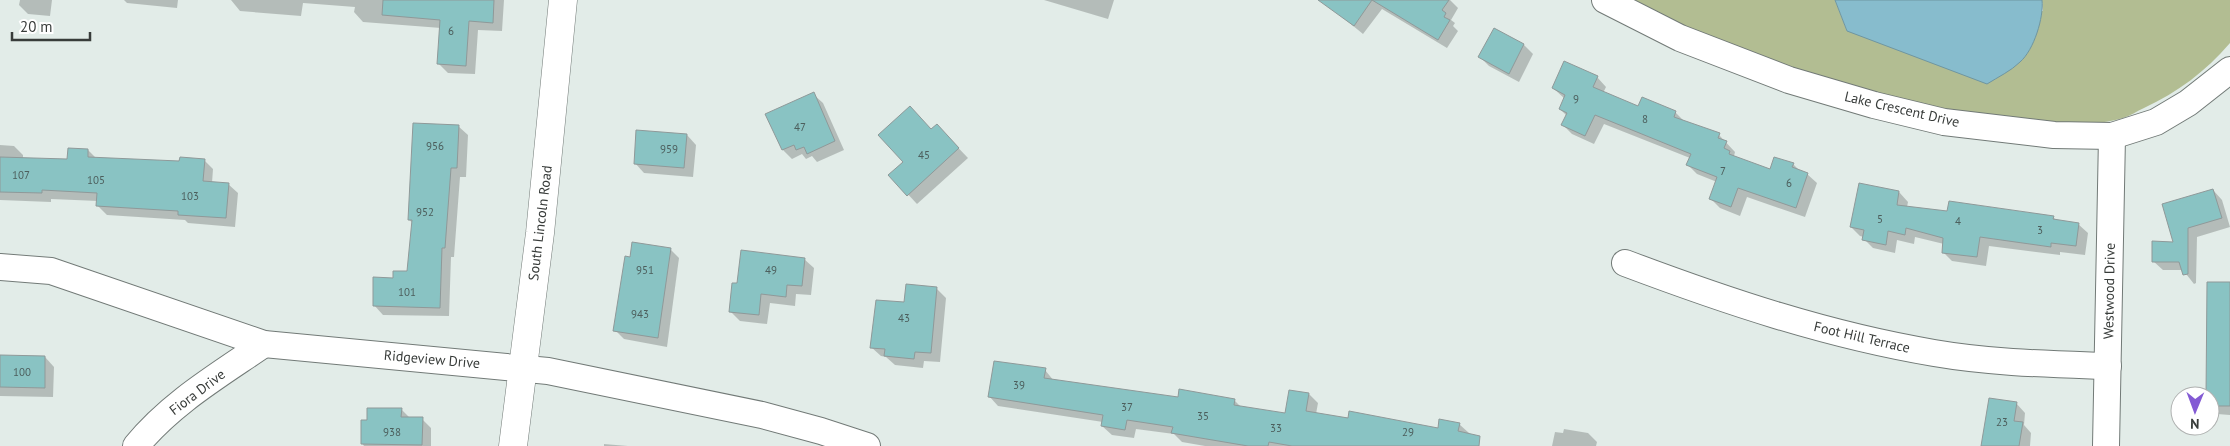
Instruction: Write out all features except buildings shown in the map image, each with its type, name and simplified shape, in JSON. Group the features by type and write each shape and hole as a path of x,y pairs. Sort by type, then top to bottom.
{"street":[{"name":"South Lincoln Road","path":"513,446 540,233 563,0"},
{"name":"Lake Crescent Drive","path":"1605,0 1680,38 1789,80 1874,105 1944,122 2054,134 2112,136 2156,122 2188,103 2230,70"},
{"name":"Westwood Drive","path":"2106,446 2112,136"},
{"name":"Foot Hill Terrace","path":"1625,263 1779,317 1867,340 1936,354 2013,363 2108,366"},
{"name":"Ridgeview Drive","path":"0,267 51,271 264,344 548,371 762,415 867,446"},
{"name":"Fiora Drive","path":"136,446 148,431 186,397 264,344"}],"green space":[{"path":"1630,0 1835,0 1847,31 2043,11 2042,0 2230,0 2230,43 2211,63 2190,80 2156,102 2128,116 2097,123 2058,123 1968,112 1918,103 1818,78 1721,43"}],"water":[{"path":"1835,0 2042,0 2042,7 2040,24 2034,42 2025,57 2013,68 1987,84 1847,31"}]}
